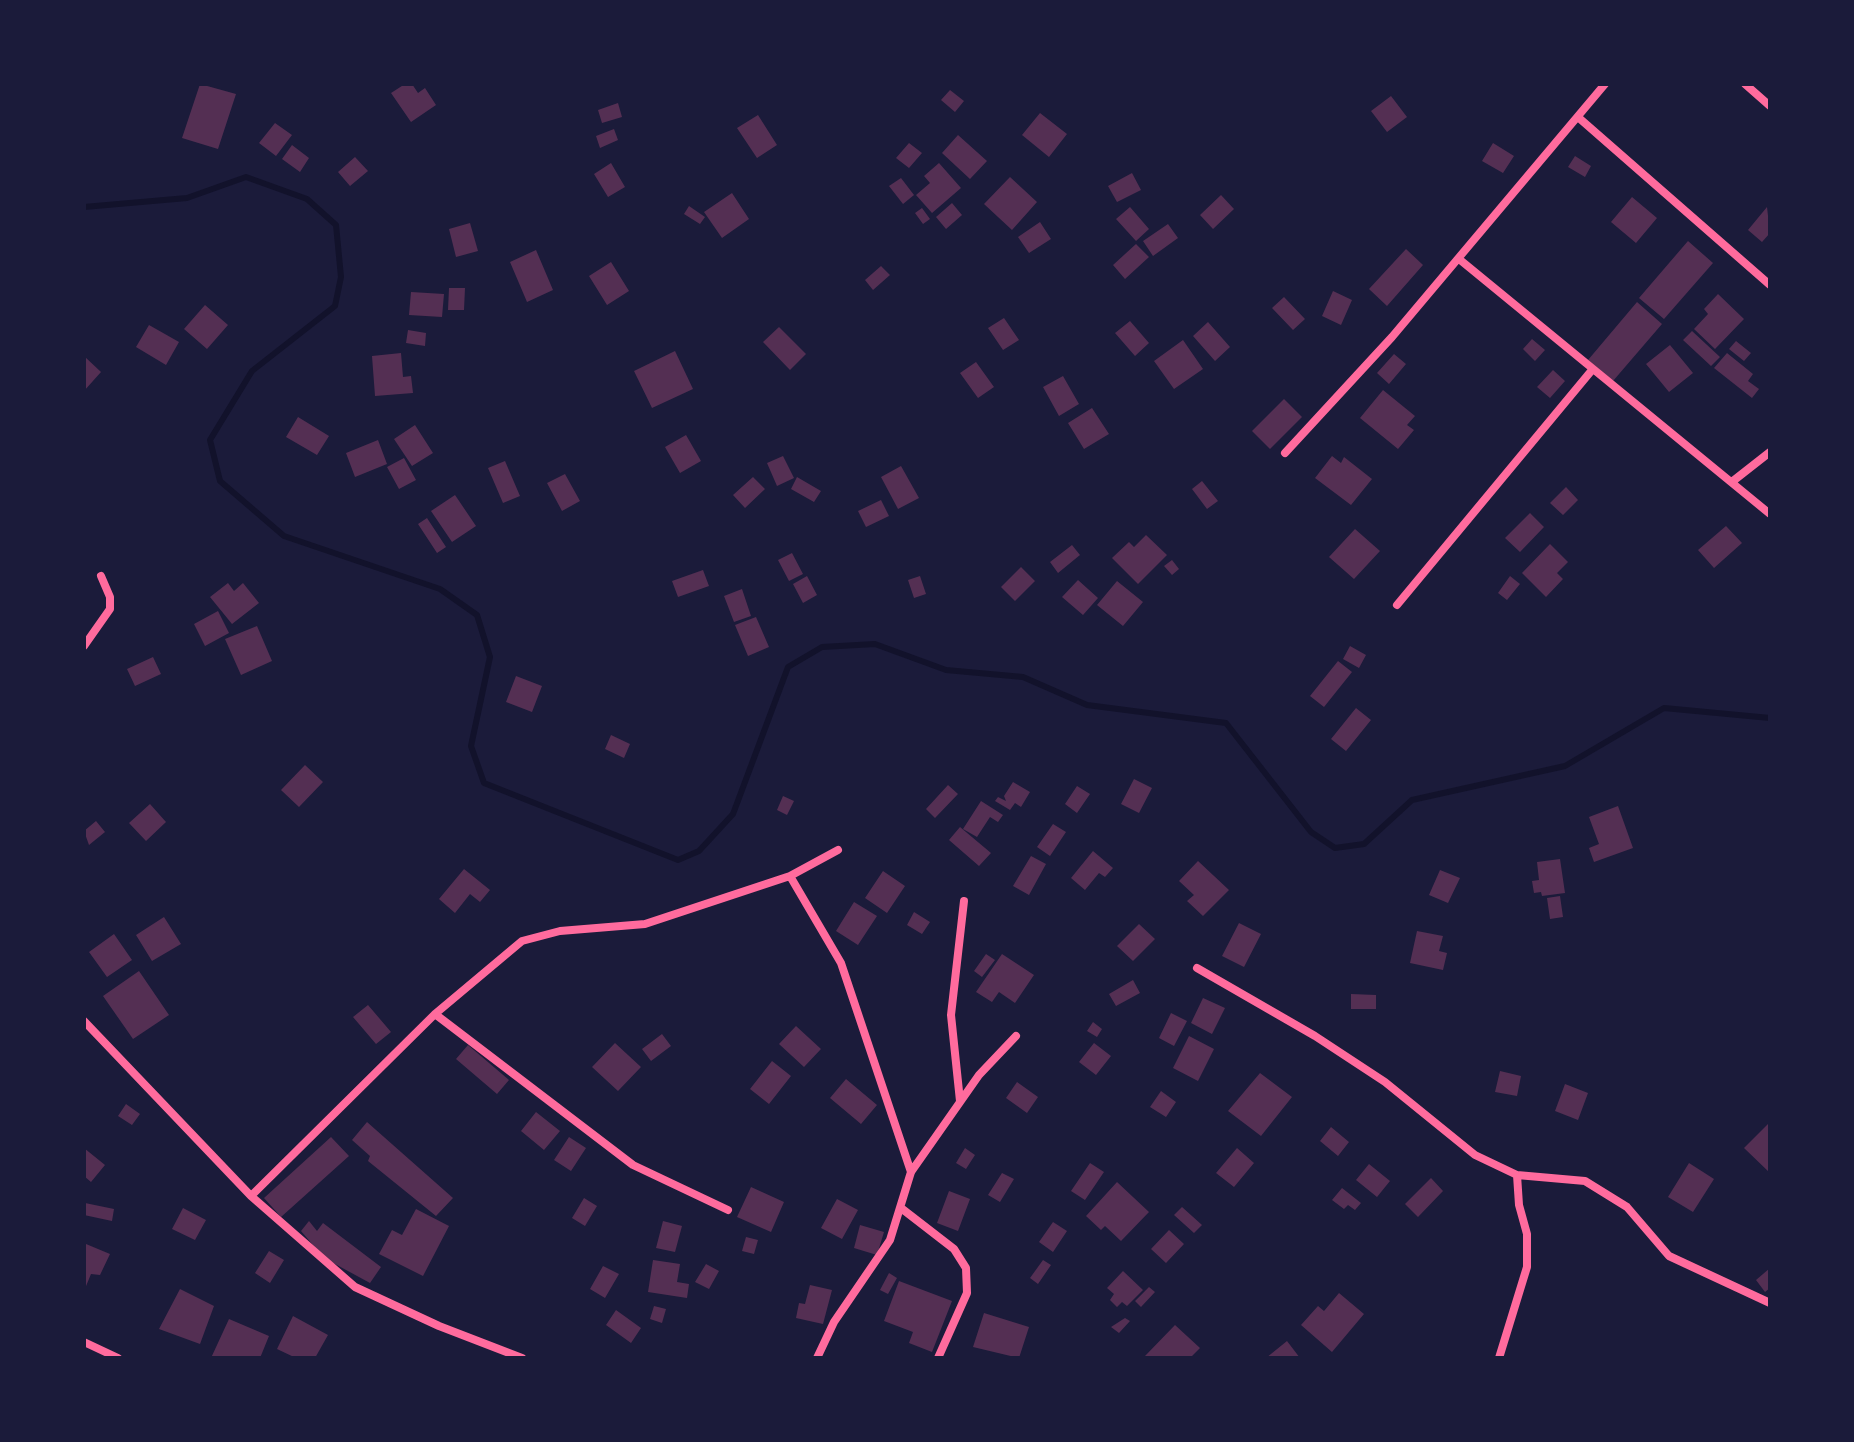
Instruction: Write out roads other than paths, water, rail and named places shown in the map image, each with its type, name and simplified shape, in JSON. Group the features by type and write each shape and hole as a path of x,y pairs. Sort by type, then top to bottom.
{"street":[{"path":"1285,453 1324,415 1605,84"},
{"path":"1745,84 1770,106"},
{"path":"1579,118 1770,285"},
{"path":"1459,259 1770,514"},
{"path":"1397,605 1592,370"},
{"path":"1733,481 1770,452"},
{"path":"84,646 110,609 110,597 101,576"},
{"path":"251,1196 435,1014 522,941 560,931 645,924 790,876 838,850"},
{"path":"790,876 847,977 911,1172"},
{"path":"960,1101 951,1015 964,901"},
{"path":"1197,968 1315,1036 1428,1114 1475,1155 1517,1175 1585,1181 1627,1207 1669,1256 1770,1303"},
{"path":"435,1014 633,1165 728,1210"},
{"path":"84,1021 251,1196 355,1287 439,1326 522,1358"},
{"path":"817,1358 834,1322 890,1240 911,1172 960,1101 1016,1036"},
{"path":"1499,1358 1527,1267 1527,1234 1519,1205 1517,1175"},
{"path":"901,1208 954,1249 966,1268 967,1293 938,1358"},
{"path":"84,1342 118,1358"}],"waterway":[{"path":"84,207 187,198 246,177 307,199 336,225 341,277 335,306 252,371 210,440 220,481 284,536 440,589 477,615 490,657 471,746 484,783 678,860 699,851 733,814 788,667 822,647 875,644 946,670 1023,677 1087,705 1226,723 1311,832 1335,848 1364,844 1412,800 1565,766 1664,708 1770,718"}]}
